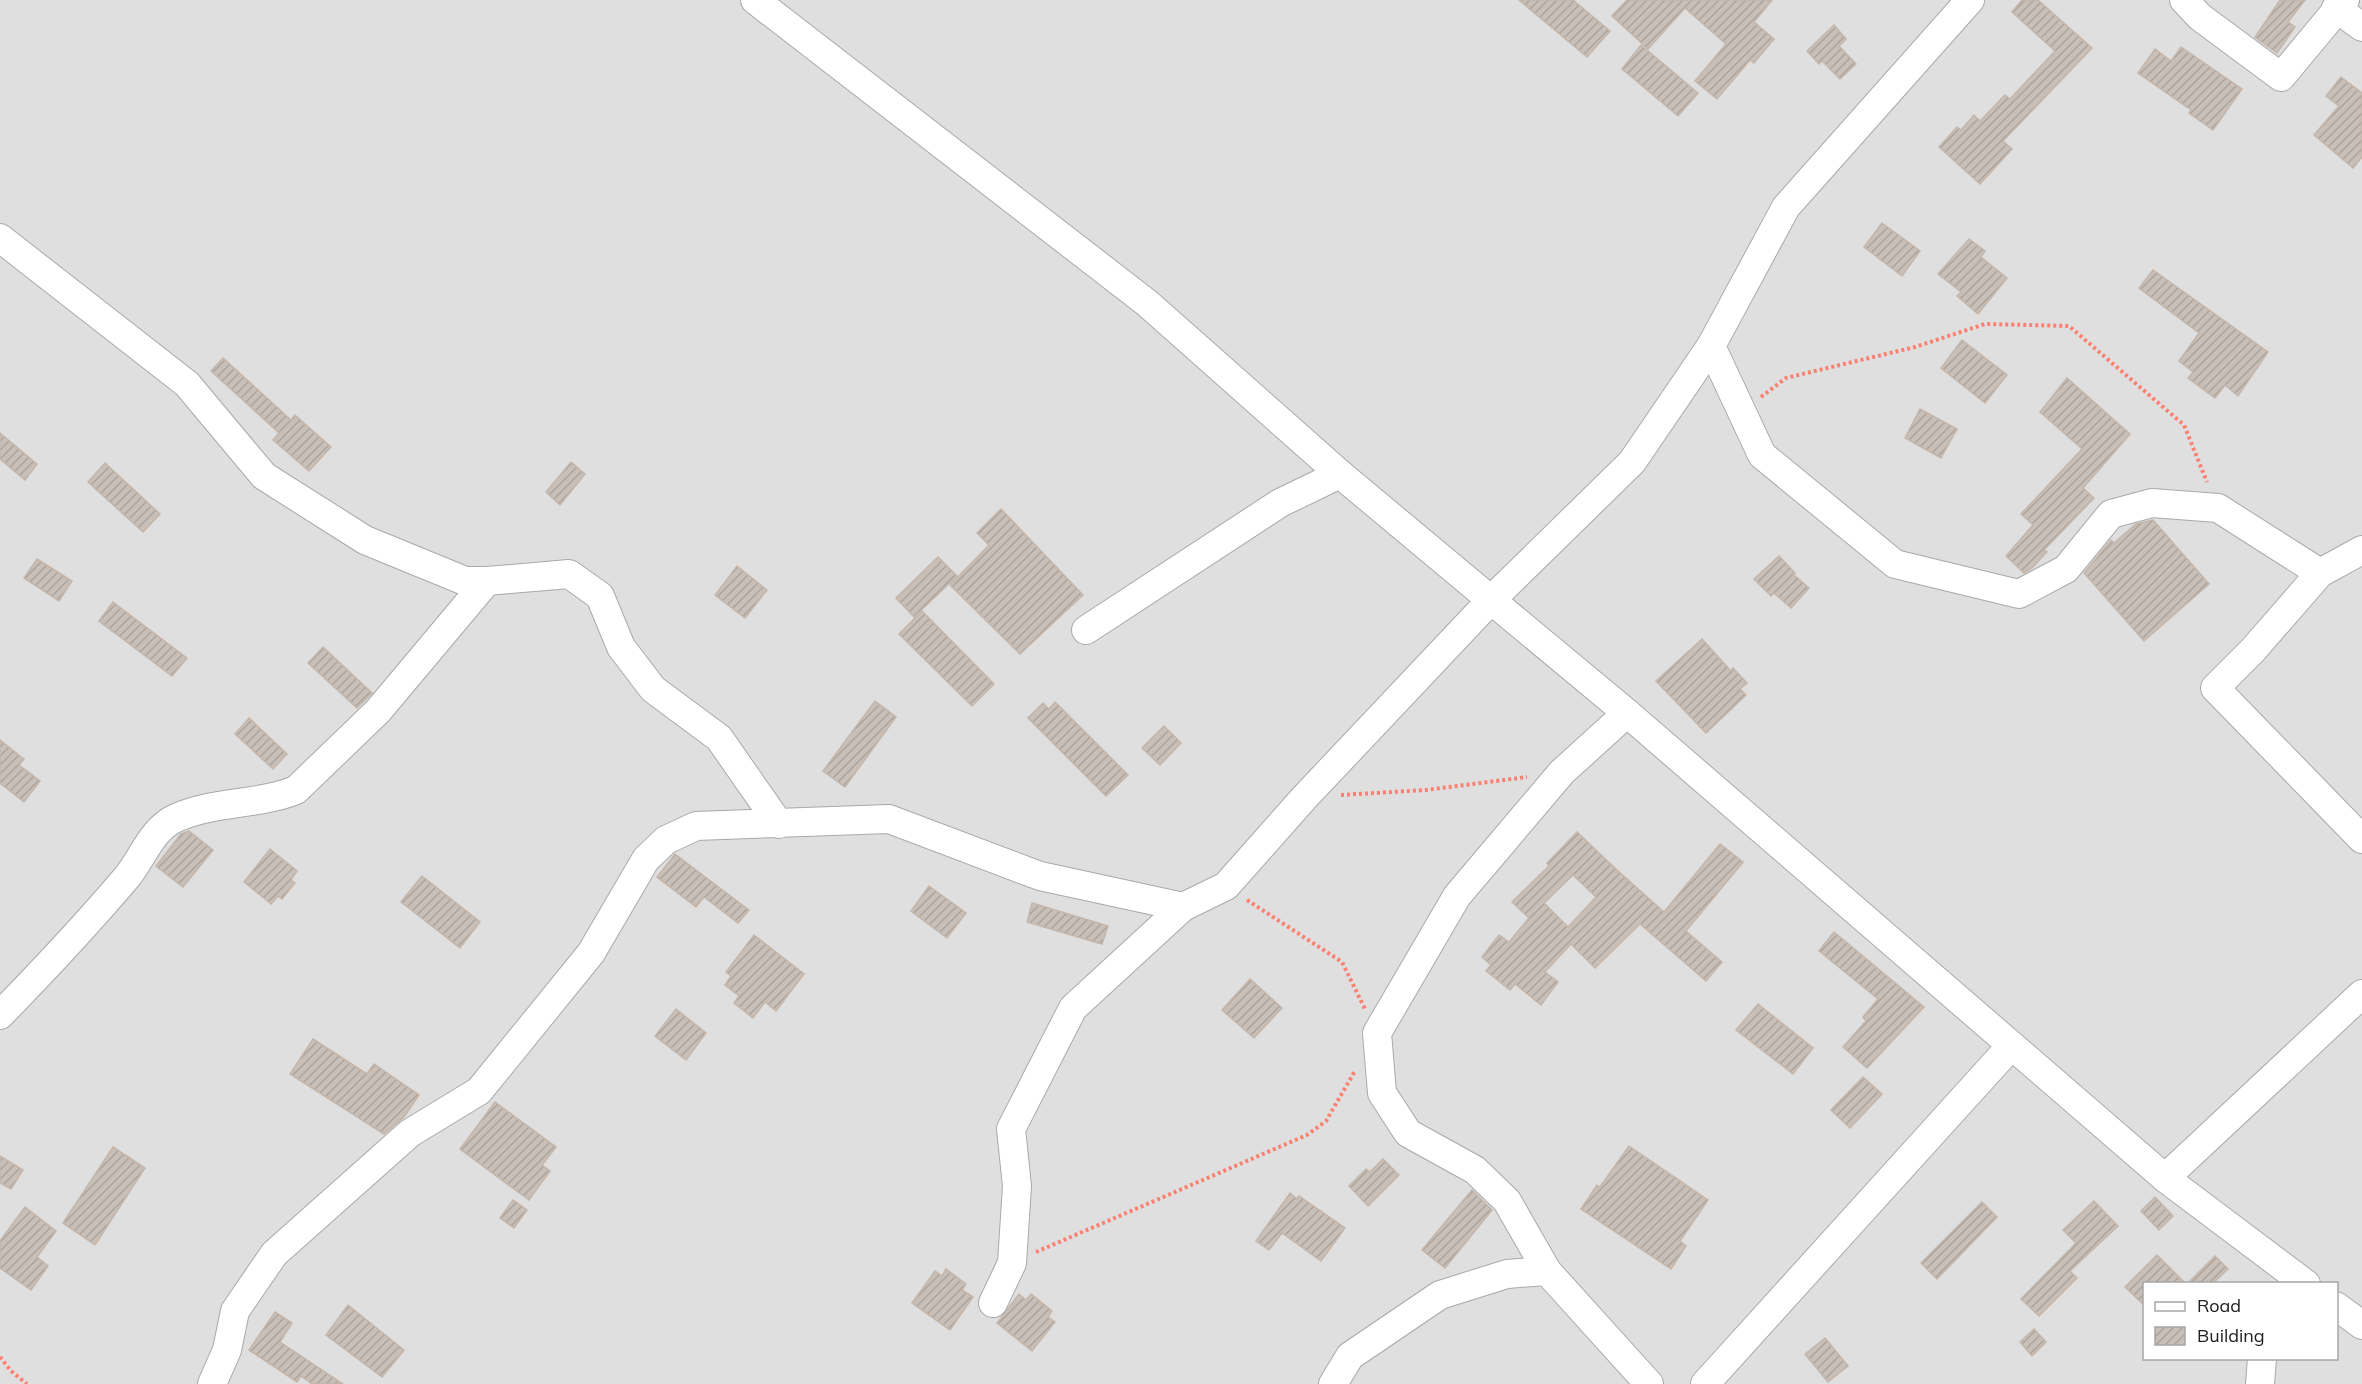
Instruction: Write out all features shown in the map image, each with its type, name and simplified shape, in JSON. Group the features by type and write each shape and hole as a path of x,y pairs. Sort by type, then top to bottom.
{"street":[{"path":"755,0 1147,303 1340,474 1627,713 2272,1271 2301,1282"},
{"path":"993,1303 1012,1263 1017,1186 1011,1129 1073,1008 1183,907 1226,886 1304,798 1491,600 1632,462 1711,346 1786,207 1970,0"},
{"path":"2184,0 2200,17 2281,77 2340,4 2362,27"},
{"path":"0,238 187,384 264,476 366,540 465,581 569,574 600,596 621,647 653,689 719,738 778,824"},
{"path":"1711,346 1762,455 1895,564 2019,594 2066,569 2111,514 2152,503 2218,508 2320,573"},
{"path":"1086,630 1280,503 1340,474"},
{"path":"2362,550 2320,573 2253,650 2215,688 2362,839"},
{"path":"0,1015 128,875 160,829 176,818 200,811 281,796 296,790 378,711 487,581"},
{"path":"1627,713 1562,772 1457,896 1377,1033 1382,1093 1408,1133 1475,1170 1507,1201 1547,1271 1649,1384"},
{"path":"212,1384 227,1350 235,1311 274,1254 410,1133 479,1091 591,953 645,859 666,840 696,826 889,819 1040,876 1183,907"},
{"path":"2165,1178 2362,994"},
{"path":"1705,1384 2011,1046"},
{"path":"1333,1384 1350,1356 1440,1295 1507,1274 1547,1271"},
{"path":"2338,1307 2362,1325"},
{"path":"2260,1384 2262,1360"}],"path":[{"path":"1742,412 1786,378 1915,347 1984,324 2069,326 2184,425 2218,508"},
{"path":"1304,798 1426,790 1562,772"},
{"path":"1012,1263 1307,1135 1326,1121 1377,1033 1342,962 1226,886"},
{"path":"0,1357 11,1371 27,1384"}],"shaded area":[{"path":"0,0 2362,0 2362,1384 0,1384"}],"building":[{"path":"1519,0 1573,0 1610,31 1587,57"},
{"path":"1627,0 1772,0 1754,22 1774,39 1754,63 1750,60 1717,99 1695,81 1726,44 1685,8 1648,49 1612,16"},
{"path":"2022,0 2038,0 2092,48 2003,141 2012,149 1980,184 1939,147 1957,127 1961,130 1974,115 1980,121 2005,95 2010,99 2055,51 2012,12"},
{"path":"2280,0 2305,0 2288,22 2295,27 2277,53 2255,37"},
{"path":"1834,25 1846,39 1839,46 1856,64 1840,79 1822,61 1819,64 1807,51"},
{"path":"1641,45 1698,93 1678,116 1622,69"},
{"path":"2181,47 2242,89 2213,130 2189,113 2191,110 2138,73 2155,49 2171,61"},
{"path":"2341,77 2362,93 2362,157 2353,168 2314,135 2339,106 2326,96"},
{"path":"1882,223 1920,251 1902,276 1864,247"},
{"path":"1969,239 1985,251 1981,257 2007,278 1978,314 1957,296 1961,292 1938,274"},
{"path":"2153,270 2268,352 2238,396 2225,385 2215,398 2188,378 2193,372 2179,361 2199,333 2139,288"},
{"path":"1962,340 2007,375 1985,403 1941,368"},
{"path":"223,358 291,420 295,415 331,447 309,471 273,440 279,433 211,371"},
{"path":"2067,378 2130,434 2083,488 2094,498 2044,550 2047,552 2024,573 2006,556 2033,525 2021,514 2082,449 2040,412"},
{"path":"1920,409 1957,429 1941,458 1905,438"},
{"path":"0,433 37,464 25,480 0,459"},
{"path":"571,462 585,474 560,505 546,492"},
{"path":"105,463 160,514 143,532 88,482"},
{"path":"1001,509 1083,595 1020,654 950,585 989,545 977,533"},
{"path":"2153,520 2209,584 2144,641 2084,573 2111,540 2114,543 2136,524"},
{"path":"1779,556 1795,573 1793,574 1809,588 1791,608 1774,593 1771,596 1754,579"},
{"path":"938,557 957,576 914,617 896,598"},
{"path":"37,559 72,581 59,601 24,578"},
{"path":"737,566 767,590 745,618 715,595"},
{"path":"113,602 187,658 172,676 99,621"},
{"path":"922,611 994,684 972,706 899,634"},
{"path":"1702,639 1731,671 1733,668 1747,683 1740,689 1746,695 1706,733 1656,681"},
{"path":"323,647 372,693 357,708 308,663"},
{"path":"875,701 896,717 845,787 823,771"},
{"path":"1055,702 1128,775 1106,796 1028,718 1043,703 1049,709"},
{"path":"249,718 287,754 273,769 235,734"},
{"path":"1164,726 1181,743 1160,765 1142,748"},
{"path":"0,740 24,759 19,765 40,781 24,802 0,783"},
{"path":"189,831 213,850 183,887 156,866 181,834"},
{"path":"1577,832 1664,912 1720,844 1743,862 1686,931 1722,962 1706,981 1640,924 1595,968 1571,944 1545,972 1558,982 1541,1005 1515,984 1510,990 1486,971 1491,965 1482,957 1499,935 1509,942 1529,918 1512,902 1549,866 1547,863","holes":["1573,875 1596,897 1568,927 1544,903"]},
{"path":"270,849 297,871 291,880 295,883 282,899 278,896 271,904 244,882"},
{"path":"675,854 749,910 738,923 704,897 696,907 657,877"},
{"path":"422,876 480,922 460,948 401,902"},
{"path":"929,886 966,913 947,938 911,911"},
{"path":"1032,903 1108,926 1102,944 1027,922"},
{"path":"1834,932 1924,1007 1867,1068 1843,1047 1866,1021 1863,1017 1878,999 1819,951"},
{"path":"754,935 804,974 776,1011 765,1002 753,1018 734,1003 739,996 725,985 731,976 726,972"},
{"path":"1250,979 1282,1008 1254,1038 1222,1010"},
{"path":"1758,1004 1813,1048 1793,1074 1736,1030"},
{"path":"676,1009 706,1033 686,1060 655,1036"},
{"path":"313,1039 367,1074 374,1064 419,1095 404,1117 384,1134 290,1074"},
{"path":"1863,1077 1882,1094 1850,1128 1831,1110"},
{"path":"495,1102 556,1147 542,1165 550,1171 529,1200 460,1149"},
{"path":"1629,1146 1708,1200 1680,1241 1686,1246 1671,1269 1581,1209 1597,1185 1600,1187"},
{"path":"113,1147 145,1168 95,1245 63,1223"},
{"path":"0,1156 23,1170 11,1189 0,1183"},
{"path":"1383,1159 1399,1175 1368,1206 1349,1186 1366,1169 1370,1172"},
{"path":"1472,1190 1492,1210 1445,1268 1422,1250"},
{"path":"1290,1193 1297,1199 1299,1196 1345,1228 1321,1261 1282,1233 1269,1250 1256,1241"},
{"path":"2155,1197 2173,1216 2159,1230 2141,1211"},
{"path":"513,1200 527,1210 514,1228 500,1218"},
{"path":"2094,1201 2118,1226 2070,1271 2077,1278 2039,1316 2021,1299 2076,1243 2063,1230"},
{"path":"1982,1202 1997,1217 1937,1279 1921,1263"},
{"path":"25,1207 56,1231 37,1257 48,1266 31,1290 0,1268 0,1241"},
{"path":"2157,1255 2184,1282 2143,1282 2143,1304 2125,1287"},
{"path":"2215,1256 2228,1269 2214,1282 2189,1282"},
{"path":"946,1269 966,1284 962,1290 973,1297 950,1330 912,1303 935,1271 942,1276"},
{"path":"1019,1294 1026,1300 1031,1294 1052,1311 1048,1317 1055,1322 1032,1351 997,1323"},
{"path":"348,1305 404,1350 382,1377 326,1335"},
{"path":"275,1312 292,1323 280,1342 343,1384 312,1384 301,1376 297,1382 249,1350"},
{"path":"2034,1329 2046,1342 2032,1356 2020,1342"},
{"path":"1825,1338 1848,1366 1828,1382 1805,1354"}]}
